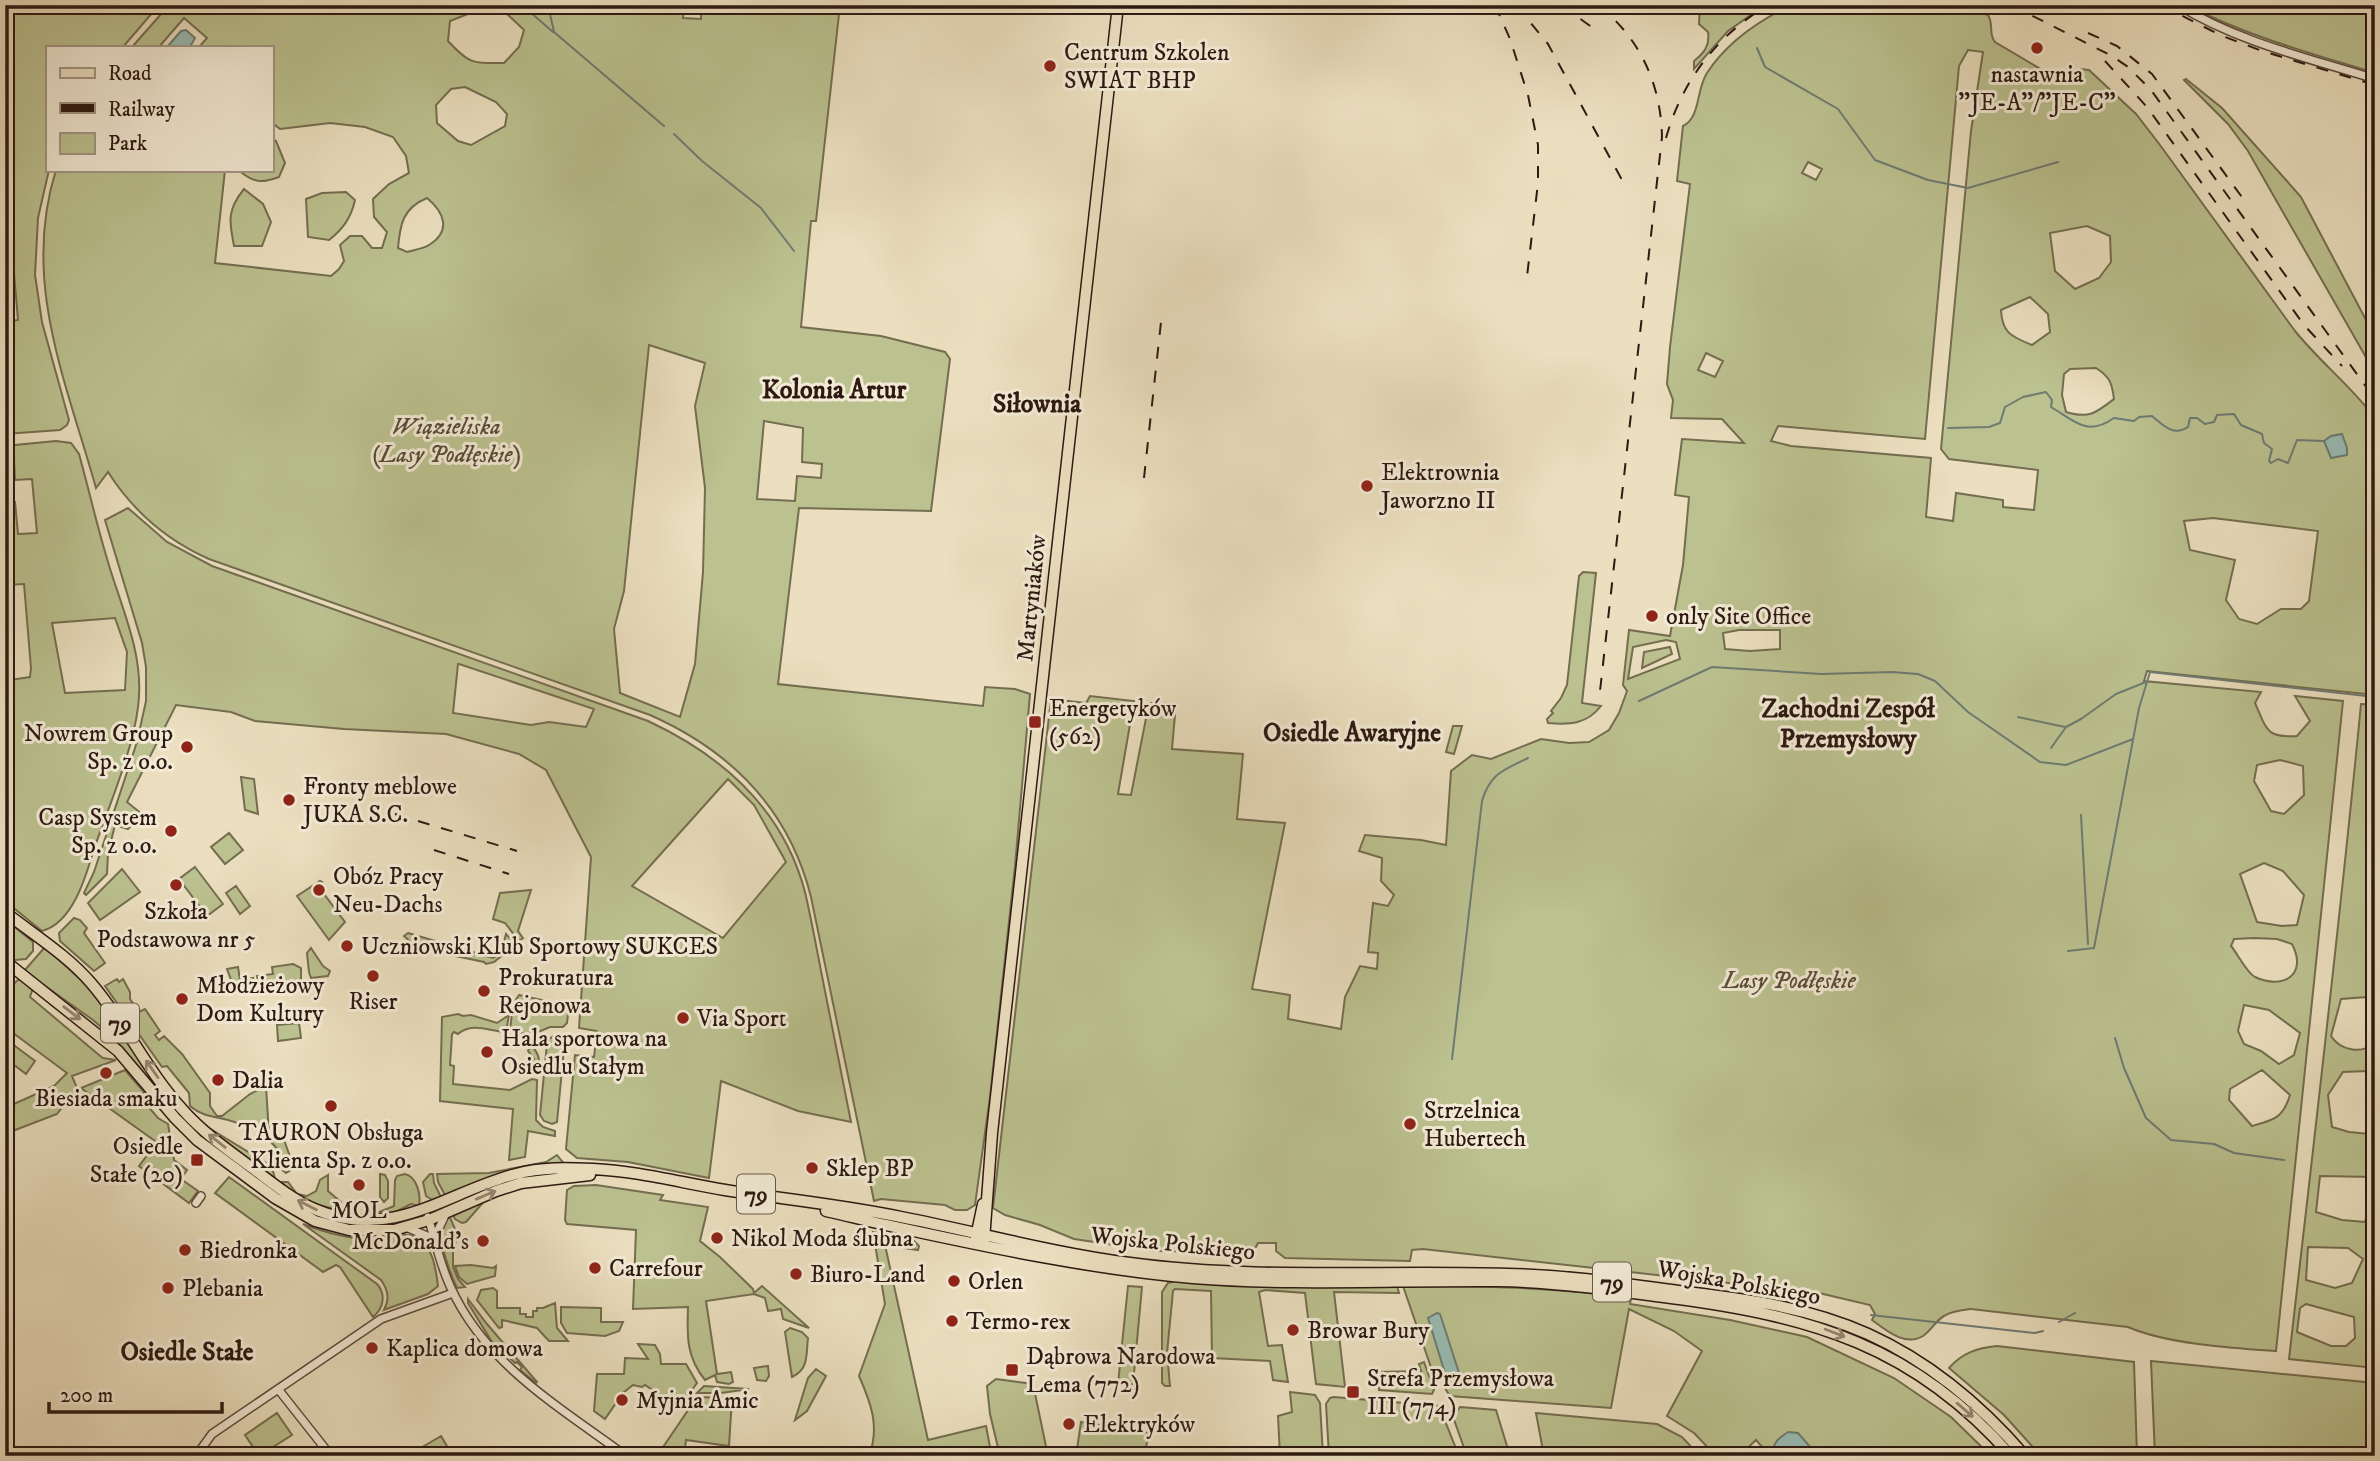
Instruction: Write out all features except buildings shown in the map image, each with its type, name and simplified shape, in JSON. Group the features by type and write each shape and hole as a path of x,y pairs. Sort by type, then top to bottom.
{"main road":[{"name":"Martyniaków","path":"980,1239 1118,5"},
{"name":"79","path":"5,912 70,963 93,985 183,1110 215,1140 285,1192 314,1209 353,1219 391,1219 427,1214"},
{"name":"79","path":"5,961 112,1046 197,1140 287,1207 315,1221 349,1230 375,1231 406,1227 427,1214"},
{"name":"Wojska Polskiego","path":"427,1214 477,1187 517,1173 547,1168 600,1169 872,1211 964,1230 980,1239 999,1237 1115,1261 1196,1270 1266,1273 1523,1274 1720,1296 1791,1308 1832,1319 1873,1336 1916,1366"},
{"name":"Wojska Polskiego","path":"427,1214 446,1213 521,1183 601,1175 833,1212 980,1239 1104,1267 1194,1278 1246,1281 1535,1283 1733,1306 1792,1318 1823,1328 1916,1366"},
{"path":"964,1230 983,1219 999,1237"},
{"name":"79","path":"1916,1366 2011,1456"},
{"name":"79","path":"1916,1366 1978,1406 2025,1456"}],"street":[{"path":"2178,5 2221,29 2375,79"},
{"path":"196,1203 201,1196"},
{"path":"434,1239 446,1213"},
{"path":"427,1214 453,1293 480,1336 503,1362 626,1456"},
{"path":"406,1227 434,1239"},
{"path":"195,1456 212,1434 381,1319 453,1293"},
{"path":"278,1389 331,1456"}],"green space":[{"path":"5,5 159,5 124,46 46,46 46,172 49,172 38,218 35,275 42,322 69,420 60,430 5,434 5,322 18,320 13,262 9,260 9,251 5,250"},
{"name":"Wiązieliska (Lasy Podłęskie)","path":"169,5 840,5 816,221 811,221 801,327 881,336 945,352 950,359 931,511 799,508 778,684 983,706 985,687 1015,689 1030,694 1015,866 990,1097 975,1205 967,1210 955,1210 945,1205 881,1199 874,1201 811,897 801,865 772,810 753,786 731,765 706,746 650,715 209,559 179,543 152,523 128,499 108,472 96,488 61,370 45,291 43,251 46,211 56,172 225,172 215,263 331,276 344,261 340,245 350,236 362,236 372,248 382,248 387,232 374,217 373,199 389,184 409,173 406,156 393,137 365,127 330,123 280,129 273,124 273,46 200,46 207,38 184,18 160,46 133,46","holes":["684,6 701,9 701,19 683,18","483,8 507,14 524,30 519,47 504,63 485,63 467,59 448,41 450,21","465,87 496,102 507,114 505,126 471,145 458,141 437,123 436,105 451,89","427,198 441,215 441,234 429,245 421,248 407,252 398,248 404,218 413,207","649,345 705,363 695,406 705,488 703,572 695,664 680,717 620,693 614,629 624,591","764,421 803,428 802,462 822,464 821,478 797,476 795,501 757,499"]},
{"path":"854,5 965,5 964,14"},
{"path":"1700,5 1765,5 1728,31 1694,69 1694,61 1703,52 1708,41 1708,32 1699,24"},
{"name":"Lasy Podłęskie","path":"1791,5 1957,5 1988,15 1995,42 2059,80 2066,80 2080,69 2089,70 2136,114 2295,331 2375,418 2375,695 2147,671 2144,681 2261,692 2255,703 2265,726 2273,734 2287,736 2297,736 2310,721 2295,696 2343,701 2276,1351 2161,1338 2128,1327 1971,1309 1947,1314 1923,1336 1909,1340 1896,1336 1872,1320 1875,1314 1870,1305 1819,1293 1423,1249 1412,1250 1410,1261 1285,1258 1276,1251 1276,1243 1258,1243 1256,1247 1243,1252 1155,1251 1074,1239 1005,1215 993,1208 1051,699 1086,703 1090,696 1134,701 1118,794 1131,795 1149,703 1176,703 1172,749 1243,754 1237,819 1285,823 1252,989 1290,995 1288,1019 1341,1029 1345,997 1360,966 1377,969 1378,953 1368,952 1373,903 1388,906 1394,895 1381,881 1382,858 1359,851 1365,835 1446,845 1451,771 1472,755 1491,759 1541,739 1569,743 1589,742 1609,730 1627,691 1623,685 1629,630 1670,636 1683,565 1689,497 1675,495 1682,439 1744,443 1722,419 1671,418 1673,400 1667,384 1670,347 1690,184 1677,181 1683,126 1693,116 1704,80 1715,62 1744,33","holes":["1968,50 1983,52 1971,131 1941,449 1949,459 2038,470 2034,510 2003,507 2003,500 1956,493 1953,521 1926,517 1931,458 1791,446 1771,441 1778,426 1925,439 1959,66","1808,162 1822,169 1816,180 1802,173","2087,226 2110,236 2111,262 2099,278 2075,289 2055,271 2050,233","2030,297 2048,314 2050,332 2032,345 2014,337 2004,324 2001,310","1706,353 1723,361 1715,377 1698,370","2096,368 2110,381 2114,399 2087,415 2066,412 2062,395 2064,374 2070,369","2213,518 2318,531 2309,601 2301,609 2281,609 2257,624 2239,619 2226,600 2235,560 2190,550 2184,521","1739,630 1780,630 1780,649 1725,649 1723,633","1666,640 1676,642 1680,659 1628,679 1633,647","2280,760 2303,766 2304,795 2284,814 2271,811 2254,781 2257,765","2264,863 2283,871 2304,895 2297,925 2282,926 2257,922 2240,874","2234,939 2277,939 2292,944 2296,955 2295,971 2290,977 2275,982 2255,977 2231,946","2244,1005 2269,1010 2300,1033 2294,1055 2279,1064 2261,1051 2244,1044 2238,1031","2262,1070 2290,1095 2277,1117 2252,1126 2229,1100 2230,1089"]},
{"path":"2187,5 2375,5 2375,73 2255,35"},
{"path":"2184,80 2222,108 2301,197 2375,337 2375,373 2248,151 2228,124"},
{"path":"273,139 276,141 285,163 279,177 259,181 242,173 273,172"},
{"path":"244,189 263,204 271,222 262,246 234,246 231,230 232,210"},
{"path":"346,192 355,200 349,218 342,227 329,240 308,237 306,199 322,193"},
{"path":"56,441 71,443 79,454 104,548 131,633 138,670 138,707 131,741 87,872 70,909 62,919 42,931 5,901 5,814 8,814 8,798 5,797 5,745 12,744 14,738 9,680 30,677 31,668 24,584 5,585 5,502 15,502 18,534 37,533 32,479 15,480 14,460 5,460 5,446","holes":["115,618 127,652 125,690 65,693 52,623"]},
{"path":"128,508 167,542 212,566 648,721 701,751 725,769 765,811 782,835 795,862 805,892 851,1122 798,1111 721,1081 709,1178 628,1162 577,1158 566,1149 575,1055 594,1057 597,1031 579,1028 591,857 546,770 519,754 446,734 255,721 231,712 176,705 127,802 142,814 128,829 115,825 108,853 107,874 86,895 84,893 94,872 137,742 146,701 146,667 142,643 105,520","holes":["459,664 594,709 586,727 549,722 531,725 453,713","728,779 754,805 786,862 723,938 632,886"]},
{"path":"1583,572 1596,573 1582,703 1601,706 1590,717 1578,722 1548,723 1547,719 1553,713 1551,711 1567,685 1579,576"},
{"path":"1670,647 1672,654 1642,668 1644,652"},
{"path":"2361,704 2375,705 2375,1003 2367,997 2341,999 2331,1036 2345,1048 2357,1050 2375,1043 2375,1074 2368,1071 2343,1072 2328,1095 2332,1127 2370,1134 2375,1131 2375,1177 2320,1176 2316,1212 2342,1220 2365,1222 2375,1186 2375,1368 2289,1359","holes":["2308,1247 2348,1248 2363,1259 2352,1283 2335,1288 2306,1280","2306,1304 2354,1317 2355,1338 2346,1346 2331,1346 2297,1332 2300,1308"]},
{"path":"1453,726 1462,726 1454,754 1446,752"},
{"path":"241,777 254,779 258,814 245,810"},
{"path":"229,833 243,850 225,864 211,847"},
{"path":"195,867 223,904 207,916 179,879"},
{"path":"122,869 140,892 100,920 88,903"},
{"path":"322,882 318,886 345,922 329,940 297,896"},
{"path":"236,886 250,906 240,914 226,893"},
{"path":"531,890 518,931 523,938 519,941 505,923 493,919 500,893"},
{"path":"74,918 87,928 84,933 105,963 94,971 60,941 59,933"},
{"path":"5,919 33,942 33,951 26,959 15,960 5,953"},
{"path":"408,933 493,958 501,953 506,934 515,947 511,945 502,951 504,954 494,962 486,964 417,948 404,936"},
{"path":"45,947 90,988 163,1093 161,1094 116,1040 93,1020 24,971"},
{"path":"311,948 323,966 330,971 328,976 311,978 307,953"},
{"path":"293,964 301,968 301,980 262,985 258,982 257,976 273,974 272,967"},
{"path":"238,967 240,980 253,978 252,985 233,985 227,969"},
{"path":"19,979 33,988 30,997 99,1055 116,1060 72,1076 77,1088 57,1114 5,1134 5,1108 54,1086 67,1073 5,1027 5,992"},
{"path":"117,979 119,982 123,979 130,992 130,999 139,1012 145,1009 160,1031 155,1035 159,1040 164,1036 182,1054 210,1093 210,1106 217,1116 222,1116 250,1094 266,1086 269,1134 203,1114 190,1106 189,1093 167,1066 162,1067 105,986"},
{"path":"519,995 569,1006 567,1023 563,1027 550,1027 531,1035 510,1031 513,1004"},
{"path":"458,1014 497,1023 509,1015 506,1032 469,1028 458,1034 454,1032 450,1065 454,1066 453,1084 510,1090 532,1079 537,1080 536,1120 543,1127 555,1131 555,1136 528,1131 525,1157 509,1160 513,1109 440,1101 442,1017"},
{"path":"299,1023 301,1038 278,1041 277,1025"},
{"path":"563,1034 565,1038 557,1122 552,1124 544,1121 540,1115 547,1044 549,1039"},
{"path":"11,1043 35,1061 26,1074 5,1058 5,1050"},
{"path":"531,1045 539,1061 537,1068 529,1075 527,1069 534,1059 528,1051"},
{"path":"125,1070 144,1092 140,1097 158,1118 168,1124 174,1160 187,1170 181,1179 198,1191 189,1203 139,1166 155,1145 155,1141 81,1088"},
{"path":"207,1129 272,1167 275,1179"},
{"path":"273,1138 284,1140 294,1168 286,1173 280,1168 280,1152 270,1141"},
{"path":"557,1155 565,1165 446,1197 438,1182 437,1174 489,1173 546,1162"},
{"path":"380,1174 385,1175 388,1181 388,1198 384,1202 380,1197"},
{"path":"405,1174 413,1179 417,1187 419,1206 411,1204 392,1213 379,1212 394,1206 395,1180 397,1176"},
{"path":"433,1174 434,1183 442,1199 434,1201 426,1196 423,1182"},
{"path":"328,1175 328,1191 341,1202 334,1209 298,1197 282,1182 288,1182 297,1194 307,1196 316,1191 320,1180"},
{"path":"229,1177 377,1284 383,1296 377,1313 373,1317 340,1267 336,1265 323,1272 215,1193"},
{"path":"596,1185 663,1195 660,1200 708,1207 700,1241 720,1257 754,1293 762,1286 809,1328 783,1319 781,1309 768,1311 765,1298 754,1294 706,1301 717,1374 731,1372 733,1382 717,1382 715,1375 705,1380 691,1354 688,1307 633,1309 636,1230 567,1224 567,1190 574,1186"},
{"path":"487,1198 466,1222 455,1219 452,1213"},
{"path":"449,1215 458,1236 453,1249 453,1267 465,1287 457,1288 442,1243 442,1226"},
{"path":"303,1224 359,1238 405,1235 416,1237 430,1252 438,1286 428,1294 384,1310 387,1295 381,1280"},
{"path":"873,1232 914,1241 919,1246 918,1250 885,1245 928,1440 986,1426 991,1452 974,1456 869,1456 874,1435 873,1415 859,1376 885,1304"},
{"path":"455,1266 493,1268 496,1266 495,1276 467,1284 459,1277"},
{"path":"1176,1281 1244,1286 1397,1286 1399,1293 1334,1292 1345,1387 1316,1384 1305,1293 1265,1290 1259,1292 1268,1346 1282,1345 1288,1382 1273,1380 1270,1361 1212,1358 1211,1291 1175,1289 1167,1353 1170,1386 1165,1386 1162,1383 1162,1292 1168,1283"},
{"path":"1128,1286 1142,1287 1133,1384 1118,1384"},
{"path":"1403,1286 1517,1288 1603,1294 1631,1298 1630,1304 1730,1320 1807,1337 1894,1378 1951,1417 1991,1456 1770,1456 1756,1440 1739,1456 1716,1456 1694,1433 1667,1416 1702,1351 1674,1331 1629,1309 1611,1408 1450,1396 1443,1385 1446,1383 1445,1378 1437,1380 1434,1376"},
{"path":"493,1288 497,1291 497,1308 520,1308 520,1314 526,1314 526,1317 533,1317 533,1311 537,1311 537,1308 555,1303 557,1328 568,1341 549,1341 537,1328 502,1320 502,1327 499,1328 477,1300 481,1290"},
{"path":"468,1299 536,1383 520,1370 522,1367 517,1362 492,1342"},
{"path":"561,1307 601,1308 601,1322 623,1322 619,1331 605,1336 567,1333 561,1323"},
{"path":"790,1328 802,1332 808,1338 804,1366 792,1377 785,1332"},
{"path":"638,1344 655,1345 661,1364 686,1364 697,1383 679,1408 674,1409 669,1408 662,1401 663,1397 645,1385 633,1385 623,1393 605,1419 594,1411 597,1374 624,1374 625,1358 648,1359"},
{"path":"1997,1346 2134,1362 2137,1456 2041,1456 2004,1415 1949,1368 1970,1352"},
{"path":"2151,1361 2375,1383 2375,1456 2155,1456"},
{"path":"1424,1362 1434,1390 1432,1394 1379,1390 1378,1372 1421,1371 1419,1364"},
{"path":"768,1366 769,1376 766,1381 757,1380 754,1368"},
{"path":"816,1369 826,1376 807,1411 795,1420 808,1378"},
{"path":"996,1379 1033,1384 1048,1456 1000,1456 990,1414 987,1386"},
{"path":"704,1386 749,1389 697,1393"},
{"path":"1290,1392 1315,1395 1320,1403 1323,1456 1280,1456 1278,1416 1292,1412"},
{"path":"697,1397 732,1398 729,1446 686,1440 684,1456 657,1456"},
{"path":"1334,1397 1439,1406 1459,1456 1329,1456 1326,1404"},
{"path":"1460,1407 1496,1410 1510,1456 1467,1456 1453,1417"},
{"path":"277,1413 292,1435 259,1456 245,1435"},
{"path":"1536,1413 1657,1424 1682,1437 1700,1456 1544,1456"},
{"path":"1081,1422 1149,1433 1144,1456 1076,1456"},
{"path":"441,1436 448,1448 435,1456 423,1456 419,1449"},
{"path":"1204,1448 1278,1456 1204,1456"}],"water":[{"path":"186,30 195,38 191,46 168,46 181,31"},
{"path":"2342,434 2347,455 2331,458 2324,441 2331,436"},
{"path":"1440,1314 1461,1379 1451,1385 1448,1383 1428,1318"},
{"path":"1788,1432 1798,1433 1818,1456 1775,1456 1775,1445"}],"waterway":[{"path":"522,5 553,32"},
{"path":"548,5 554,32 664,126"},
{"path":"2365,5 2375,20"},
{"path":"1757,48 1765,67 1838,109 1875,160 1928,180 1968,188 2058,162"},
{"path":"674,134 702,161 761,208 794,251"},
{"path":"1948,428 1989,427 2000,423 2005,407 2023,397 2046,392 2052,400 2051,407 2074,422 2089,427 2105,424 2114,418 2134,421 2139,417 2152,416 2168,429 2178,431 2188,427 2190,418 2197,418 2205,424 2214,422 2217,415 2234,414 2241,425 2262,434 2264,443 2272,449 2269,461 2271,463 2278,459 2288,463 2297,440 2324,441"},
{"path":"1639,701 1712,667 1821,674 1892,672 1918,674 1935,681 1968,712 2040,762 2066,765 2133,739"},
{"path":"2068,951 2094,948 2139,708 2150,672 2375,697"},
{"path":"2051,748 2066,727 2116,694 2146,682"},
{"path":"2018,717 2065,727"},
{"path":"1452,1059 1482,801 1494,778 1505,769 1528,758"},
{"path":"2081,815 2088,944"},
{"path":"2115,1038 2124,1068 2146,1118 2171,1140 2214,1144 2234,1153 2284,1160"},
{"path":"2059,1322 2075,1313"},
{"path":"1871,1315 2035,1333 2043,1331"}],"railway":[{"path":"1495,5 1510,39 1528,95 1538,145 1538,183 1526,285"},
{"path":"1516,5 1548,44 1622,180"},
{"path":"1561,5 1593,28"},
{"path":"1598,5 1626,32 1645,64 1657,99 1662,137 1599,700"},
{"path":"1666,138 1681,98 1704,62 1732,31 1768,5"},
{"path":"2011,5 2112,56 2128,67 2151,90 2375,399"},
{"path":"2161,5 2220,35 2262,51 2375,85"},
{"path":"2088,33 2117,46 2152,74 2247,204"},
{"path":"2105,61 2147,107 2304,325 2342,366"},
{"path":"1144,478 1161,322"},
{"path":"395,814 517,851"},
{"path":"434,850 509,874"}],"place":[{"name":"nastawnia \"JE-A\"/\"JE-C\"","path":"2037,48"},
{"name":"Centrum Szkolen SWIAT BHP","path":"1050,66"},
{"name":"Elektrownia Jaworzno II","path":"1367,486"},
{"name":"only Site Office","path":"1652,616"},
{"name":"Energetyków (562)","path":"1035,722"},
{"name":"Nowrem Group Sp. z o.o.","path":"187,747"},
{"name":"Fronty meblowe JUKA S.C.","path":"289,800"},
{"name":"Casp System Sp. z o.o.","path":"171,831"},
{"name":"Szkoła Podstawowa nr 5","path":"176,885"},
{"name":"Obóz Pracy Neu-Dachs","path":"319,890"},
{"name":"Uczniowski Klub Sportowy SUKCES","path":"347,946"},
{"name":"Riser","path":"373,976"},
{"name":"Prokuratura Rejonowa","path":"484,991"},
{"name":"Młodzieżowy Dom Kultury","path":"182,999"},
{"name":"Via Sport","path":"683,1018"},
{"name":"Hala sportowa na Osiedlu Stałym","path":"487,1052"},
{"name":"Biesiada smaku","path":"106,1073"},
{"name":"Dalia","path":"218,1080"},
{"name":"TAURON Obsługa Klienta Sp. z o.o.","path":"331,1106"},
{"name":"Strzelnica Hubertech","path":"1410,1124"},
{"name":"Osiedle Stałe (20)","path":"197,1160"},
{"name":"Sklep BP","path":"812,1168"},
{"name":"MOL","path":"359,1185"},
{"name":"Nikol Moda ślubna","path":"717,1238"},
{"name":"McDonald's","path":"483,1241"},
{"name":"Biedronka","path":"185,1250"},
{"name":"Carrefour","path":"595,1268"},
{"name":"Biuro-Land","path":"796,1274"},
{"name":"Orlen","path":"954,1281"},
{"name":"Plebania","path":"168,1288"},
{"name":"Termo-rex","path":"952,1321"},
{"name":"Browar Bury","path":"1293,1330"},
{"name":"Kaplica domowa","path":"372,1348"},
{"name":"Dąbrowa Narodowa Lema (772)","path":"1012,1370"},
{"name":"Strefa Przemysłowa III (774)","path":"1353,1392"},
{"name":"Myjnia Amic","path":"622,1400"},
{"name":"Elektryków","path":"1069,1424"}],"district":[{"name":"Kolonia Artur","path":"834,389"},
{"name":"Siłownia","path":"1037,403"},
{"name":"Zachodni Zespół Przemysłowy","path":"1848,723"},
{"name":"Osiedle Awaryjne","path":"1352,732"},
{"name":"Osiedle Stałe","path":"187,1351"}]}
